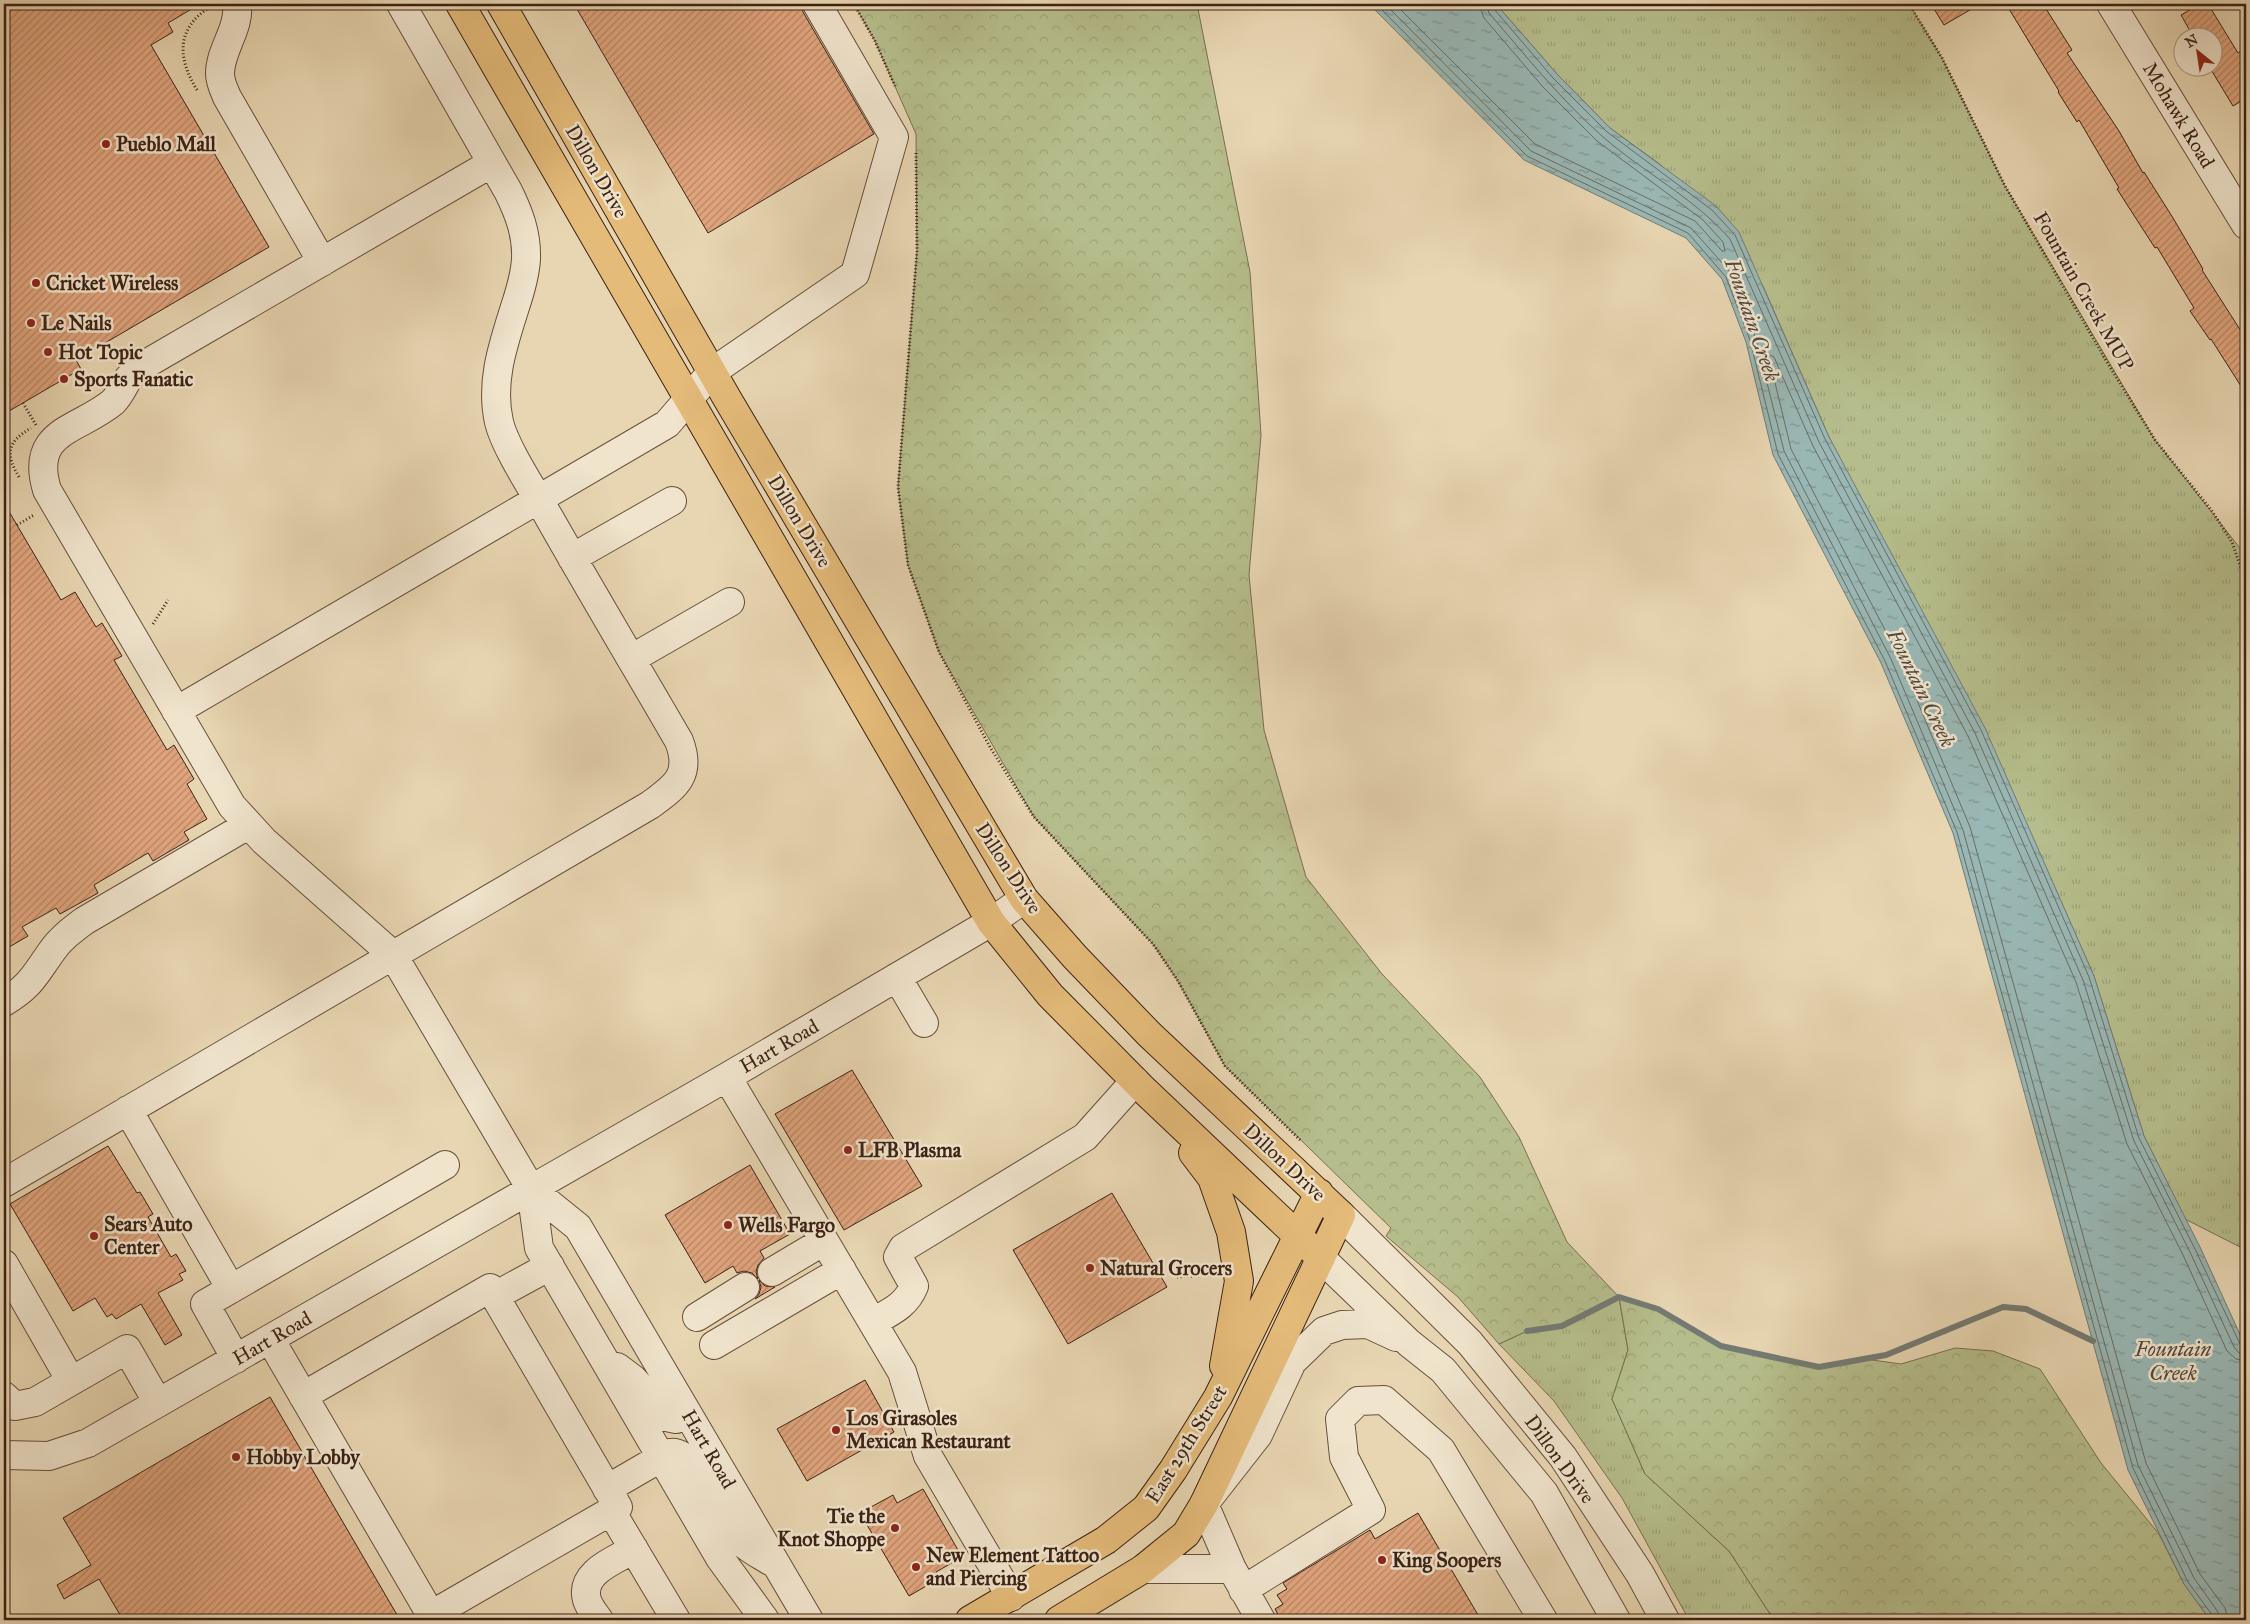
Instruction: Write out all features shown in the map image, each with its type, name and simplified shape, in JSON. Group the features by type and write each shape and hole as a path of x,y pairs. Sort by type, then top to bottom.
{"main road":[{"name":"Dillon Drive","path":"460,4 991,922 1050,996 1140,1086 1321,1258"},
{"name":"Dillon Drive","path":"501,4 712,372 1024,899 1075,957 1149,1034 1341,1215"},
{"path":"1140,1086 1212,1178 1231,1232 1239,1281 1218,1397"},
{"name":"East 29th Street","path":"970,1620 1106,1540 1146,1508 1173,1470 1218,1397 1319,1193"},
{"name":"East 29th Street","path":"1059,1620 1143,1569 1186,1534 1204,1504 1341,1215"}],"street":[{"path":"237,4 237,24 220,74 222,85 227,97 322,262"},
{"path":"4,1183 650,805 678,780 684,770 684,755 679,742 538,499 500,424 496,400 496,378 500,355 522,286 526,259 525,235 519,213 401,4"},
{"path":"176,711 667,424 712,372 855,274 894,136 817,4"},
{"name":"Mohawk Road","path":"2111,4 2246,225"},
{"path":"492,163 139,368 128,378 115,400 54,438 46,449 43,469 47,490 232,806 248,825 393,955 531,1190 540,1248 550,1266 720,1558 764,1620"},
{"path":"572,558 672,501"},
{"path":"631,659 730,602"},
{"path":"4,1002 29,985 52,950 65,936 84,921 248,825"},
{"name":"Hart Road","path":"4,1455 49,1456 88,1443 727,1077 991,922 1024,899"},
{"path":"897,977 924,1023"},
{"path":"727,1077 902,1372 928,1456 1011,1597"},
{"path":"873,1322 904,1304 910,1297 914,1286 898,1257 903,1248 1085,1137 1140,1086"},
{"path":"128,1110 232,1288"},
{"path":"236,1359 205,1304 444,1165"},
{"name":"Hart Road","path":"531,1190 578,1227 809,1620"},
{"name":"Dillon Drive","path":"1341,1215 1470,1343 1562,1457 1640,1574 1664,1620"},
{"path":"772,1272 824,1241"},
{"name":"Dillon Drive","path":"1321,1258 1409,1343 1443,1370 1544,1492 1616,1620"},
{"path":"4,1264 71,1381"},
{"path":"495,1296 550,1266"},
{"path":"714,1346 842,1270"},
{"path":"697,1316 746,1287"},
{"path":"303,1396 490,1288 609,1500 634,1549 676,1620"},
{"path":"1261,1620 1238,1579 1204,1504 1258,1435 1292,1362 1324,1331 1342,1325 1368,1324 1409,1343"},
{"path":"270,1339 432,1618 609,1500 661,1457 675,1452 688,1459 696,1468 736,1538 777,1566"},
{"path":"4,1396 14,1406 35,1402 127,1349 158,1404"},
{"path":"600,1354 633,1379 646,1393 662,1416 676,1419 687,1413"},
{"path":"1143,1569 1238,1579 1371,1510 1344,1457 1340,1419 1358,1401 1384,1400 1441,1450 1543,1620"},
{"path":"599,1620 587,1600 586,1588 589,1578 634,1549"}],"path":[{"path":"202,99 186,73 182,52 187,30 195,19 210,7 208,4"},
{"path":"854,4 875,41 898,92"},
{"name":"Fountain Creek MUP","path":"1908,4 1942,58 2005,186 2107,362 2155,440 2212,511 2227,534 2232,542 2246,583"},
{"path":"916,144 917,251 898,487 908,565 939,652 990,747 1034,816 1153,944 1178,981 1225,1066 1308,1148"},
{"path":"20,480 11,464 9,455 12,445 20,434 44,420"},
{"path":"150,629 168,600"},
{"path":"1177,1277 1211,1275 1210,1268"}],"green space":[{"path":"854,4 1197,4 1250,272 1261,435 1249,575 1264,730 1306,877 1382,974 1480,1077 1519,1137 1567,1242 1619,1297 1562,1326 1527,1331 1499,1344 1458,1297 1386,1236 1391,1228 1225,1066 1178,981 1153,944 1034,817 939,652 908,565 898,487 917,251 916,134 875,41"},
{"path":"1496,4 1909,4 1942,58 2005,186 2155,440 2243,552 2246,563 2246,1250 2185,1219 2144,1136 2094,976 2046,868 1829,437 1763,286 1661,165 1610,128 1557,74"},
{"path":"1619,1297 1628,1350 1612,1399 1645,1474 1729,1551 1774,1620 1689,1620 1622,1498 1554,1401 1499,1344 1527,1331 1562,1326"},
{"path":"1619,1297 1658,1309 1721,1346 1819,1367 1865,1359 1901,1364 1955,1348 1993,1351 2040,1369 2101,1463 2159,1534 2184,1584 2210,1620 1774,1620 1729,1551 1645,1474 1612,1399 1628,1350"}],"water":[{"name":"Fountain Creek","path":"1369,4 1496,4 1557,74 1610,128 1716,206 1739,232 1829,437 1985,728 2094,976 2144,1136 2200,1247 2243,1341 2246,1351 2246,1620 2210,1620 2184,1584 2128,1470 1953,833 1881,663 1773,455 1746,342 1722,279 1686,238 1524,160"}],"building":[{"name":"Pueblo Mall","path":"4,4 200,4 168,23 173,32 151,45 269,247 76,360 81,369 4,414"},
{"path":"574,4 801,4 803,12 874,134 708,233"},
{"path":"1931,4 1980,4 1944,25"},
{"path":"2006,4 2043,4 2072,50 2067,53 2119,131 2143,173 2173,218 2202,270 2246,339 2246,394 2211,339 2190,311 2194,308 2157,247 2155,248 2117,189 2119,188 2079,120 2077,122 2058,92"},
{"path":"2200,4 2208,4 2238,53 2246,48 2246,98 2233,106 2216,78 2222,78 2222,28 2188,28 2181,15"},
{"path":"4,503 61,600 75,592 96,627 102,623 122,656 114,660 167,750 174,745 194,779 187,784 207,819 184,832 189,840 153,861 148,853 94,885 98,893 60,914 56,908 22,927 28,936 4,950"},
{"name":"LFB Plasma","path":"852,1070 922,1186 844,1230 775,1114"},
{"name":"Sears Auto Center","path":"108,1146 137,1193 140,1192 153,1214 148,1217 171,1257 176,1254 186,1271 179,1274 183,1280 158,1293 182,1335 165,1345 141,1304 116,1319 112,1314 107,1317 95,1298 73,1311 10,1204"},
{"name":"Wells Fargo","path":"750,1165 790,1234 760,1251 764,1258 758,1265 756,1272 758,1279 752,1273 744,1271 737,1273 733,1266 705,1283 665,1215"},
{"name":"Natural Grocers","path":"1112,1193 1167,1287 1068,1344 1013,1250"},
{"path":"759,1280 765,1286 775,1287 755,1299 761,1287"},
{"name":"Los Girasoles Mexican Restaurant","path":"865,1380 894,1432 807,1481 777,1429"},
{"name":"Hobby Lobby","path":"270,1397 400,1620 123,1620 99,1579 64,1599 57,1585 91,1565 63,1518"},
{"path":"923,1489 962,1557 936,1572 940,1578 909,1596 860,1513 893,1495 897,1503"},
{"name":"King Soopers","path":"1418,1513 1481,1620 1281,1620 1275,1609 1283,1604 1277,1595 1287,1589 1283,1583 1370,1530 1375,1539"}],"waterway":[{"path":"1527,1331 1562,1326 1619,1297 1658,1309 1721,1346 1819,1367 1886,1355 2003,1307 2026,1309 2093,1341"},
{"path":"4,1616 7,1620"}],"place":[{"name":"Pueblo Mall","path":"106,144"},
{"name":"Cricket Wireless","path":"36,283"},
{"name":"Le Nails","path":"31,323"},
{"name":"Hot Topic","path":"48,352"},
{"name":"Sports Fanatic","path":"64,379"},
{"name":"LFB Plasma","path":"848,1150"},
{"name":"Wells Fargo","path":"728,1225"},
{"name":"Sears Auto Center","path":"94,1236"},
{"name":"Natural Grocers","path":"1090,1268"},
{"name":"Los Girasoles Mexican Restaurant","path":"836,1430"},
{"name":"Hobby Lobby","path":"236,1457"},
{"name":"Tie the Knot Shoppe","path":"895,1528"},
{"name":"King Soopers","path":"1382,1560"},
{"name":"New Element Tattoo and Piercing","path":"916,1567"}]}
